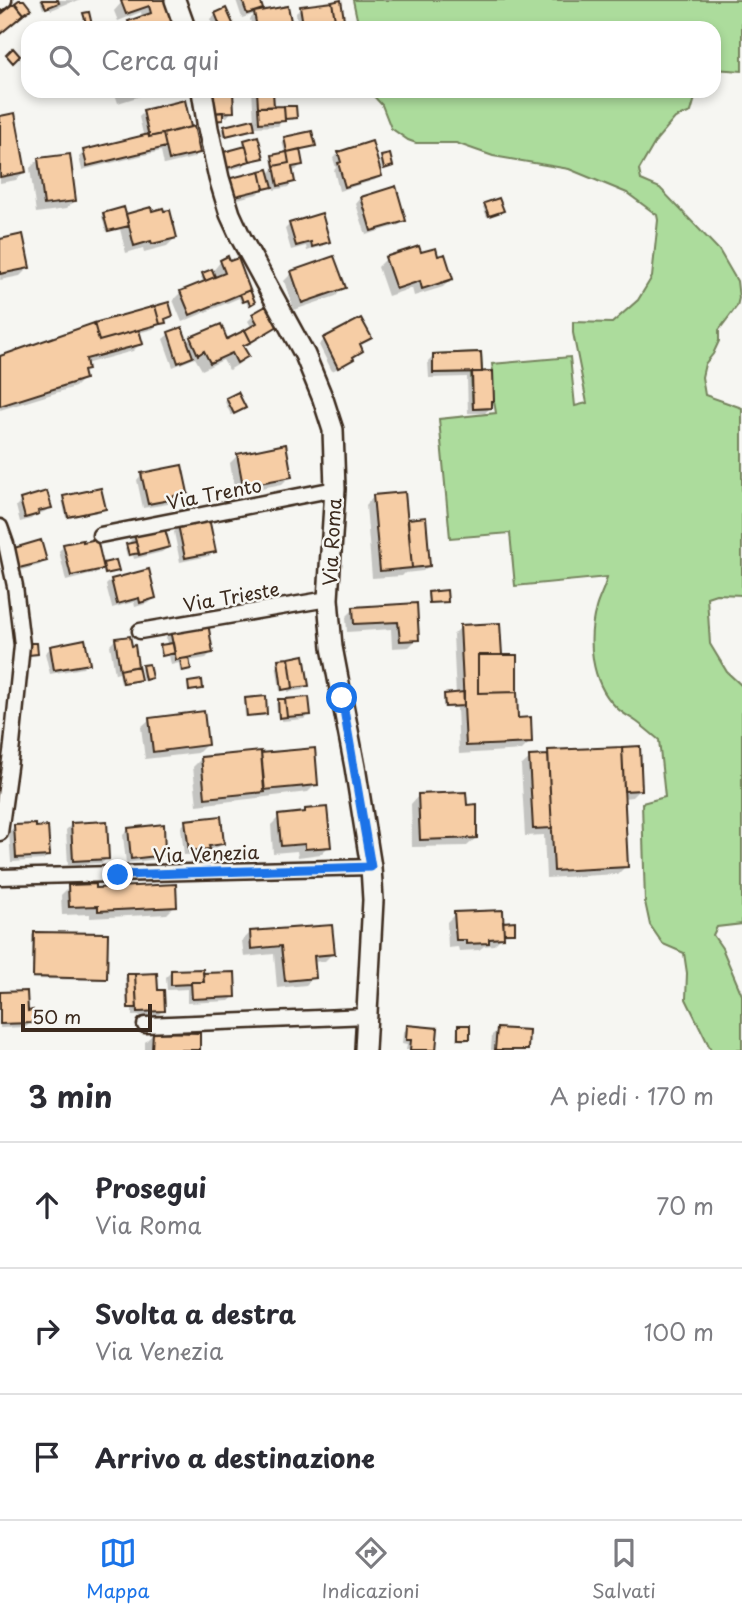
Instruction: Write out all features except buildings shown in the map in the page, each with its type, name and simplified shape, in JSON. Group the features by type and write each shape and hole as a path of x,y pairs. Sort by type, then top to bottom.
{"main road":[{"path":"175,0 182,21"},
{"name":"Via Roma","path":"203,98 210,141 230,214 305,355 332,430 335,489 328,598 332,647 355,766 371,867 373,900 365,1050"}],"street":[{"name":"Via Trento","path":"100,535 335,489"},
{"path":"0,527 15,586 22,645 0,833"},
{"name":"Via Trieste","path":"140,631 328,598"},
{"name":"Via Venezia","path":"0,877 371,867"},
{"path":"145,1025 368,1016"}],"green space":[{"path":"353,0 742,0 742,71 721,70 721,21 358,21"},
{"path":"376,98 695,98 691,112 675,118 657,139 639,170 641,180 660,188 719,250 737,281 739,298 737,306 719,330 719,341 705,364 702,377 705,395 742,408 742,595 716,594 707,597 710,644 727,672 742,686 742,924 717,927 713,935 722,948 742,995 742,1050 711,1050 686,999 687,973 684,953 663,944 650,925 645,902 642,803 665,797 659,740 615,706 596,673 592,647 593,620 607,577 515,586 510,533 450,538 439,419 496,413 494,401 492,408 473,409 471,372 433,373 433,354 481,352 482,372 493,371 492,364 570,357 575,406 587,403 573,322 612,323 638,300 652,277 657,215 627,193 569,169 493,156 456,143 416,143 408,140 391,128 382,105"}],"route":[{"path":"118,875 371,867 342,698"}]}
